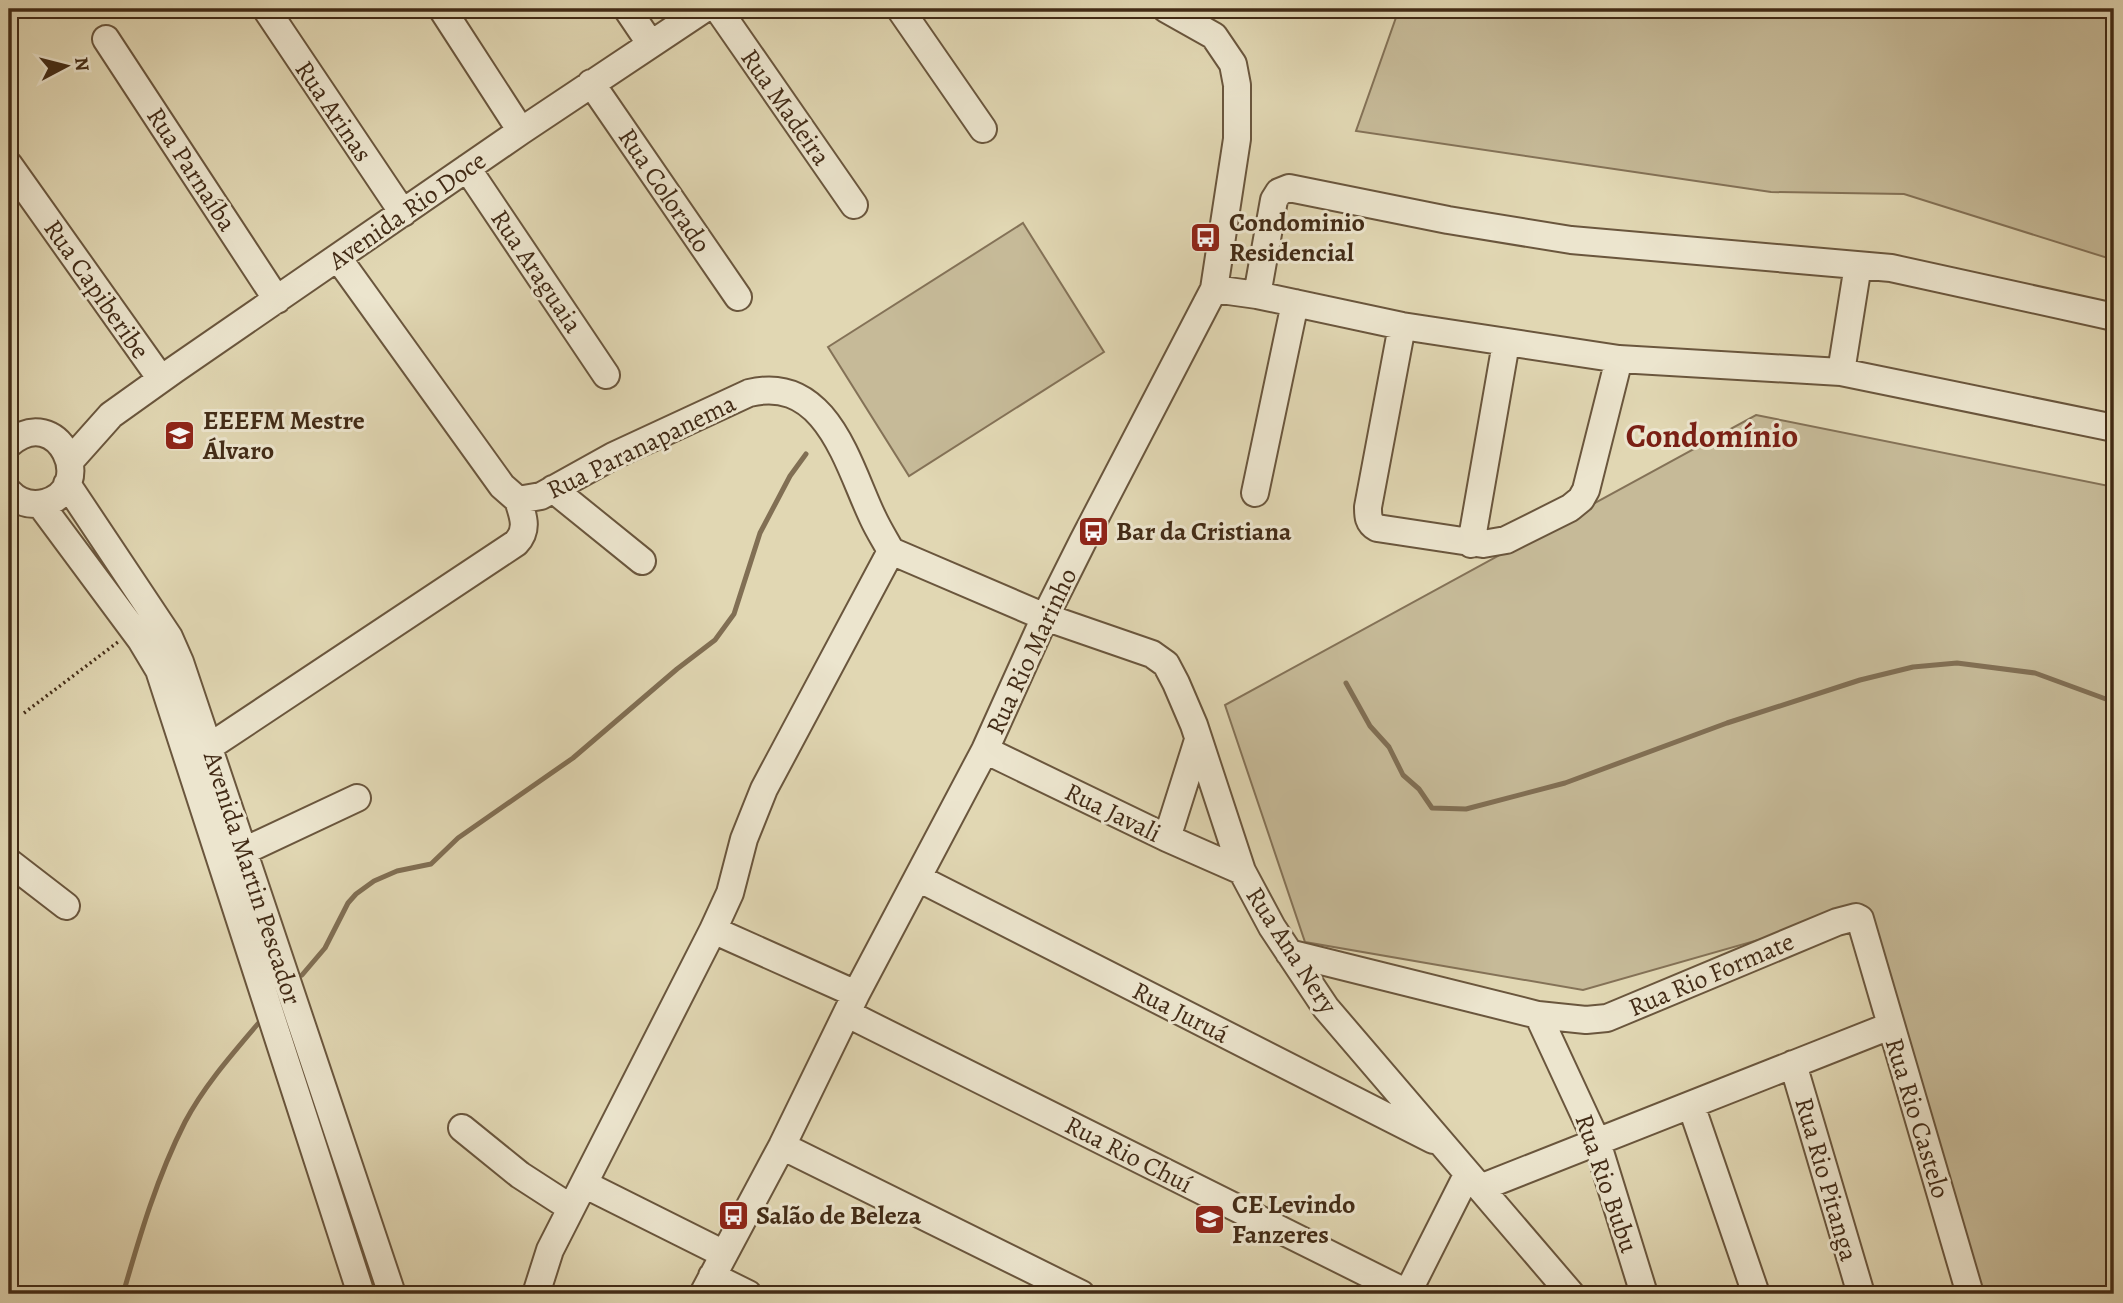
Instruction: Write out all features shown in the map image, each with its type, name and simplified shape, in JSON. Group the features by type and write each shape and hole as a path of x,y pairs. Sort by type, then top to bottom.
{"street":[{"name":"Rua Arinas","path":"266,9 403,213"},
{"path":"442,9 521,131"},
{"path":"627,9 650,43"},
{"name":"Avenida Rio Doce","path":"52,437 111,415 521,131 704,9"},
{"name":"Rua Madeira","path":"718,9 854,205"},
{"path":"900,9 983,130"},
{"name":"Rua Rio Marinho","path":"713,1275 985,750 1045,617 1214,289 1237,139 1237,85 1233,64 1214,36 1166,9"},
{"name":"Rua Parnaíba","path":"106,39 277,300"},
{"name":"Rua Colorado","path":"592,83 738,297"},
{"name":"Rua Capiberibe","path":"9,165 161,379"},
{"name":"Rua Araguaia","path":"467,168 607,375"},
{"path":"1257,295 1274,200 1279,192 1289,188 1448,220 1571,240 1891,268 2114,317"},
{"name":"Rua Paranapanema","path":"338,258 502,486 518,500 534,498 613,456 749,393 774,390 806,402 822,416 846,452 872,517 891,551"},
{"path":"1841,372 1858,265"},
{"path":"1214,289 1257,295 1402,326 1619,359 1841,372 2114,428"},
{"path":"1255,493 1295,303"},
{"path":"1402,326 1368,507 1369,519 1377,528 1471,544 1506,540 1570,508 1581,499 1590,478 1619,359"},
{"path":"1471,544 1506,343"},
{"name":"Avenida Rio Doce","path":"40,504 59,495 69,472 111,415"},
{"path":"14,433 38,433 52,437"},
{"name":"Avenida Martin Pescador","path":"52,437 66,452 69,472 174,647 392,1294"},
{"path":"553,489 642,561"},
{"path":"9,494 29,504 40,504"},
{"path":"209,747 516,543 521,538 525,525 518,500"},
{"name":"Avenida Martin Pescador","path":"40,504 134,630 159,670 169,694 361,1294"},
{"path":"536,1294 544,1264 571,1208 730,893 744,839 764,789 891,551"},
{"name":"Rua Ana Nery","path":"891,551 1045,617 1159,658 1170,670 1194,725 1242,871 1272,927 1326,1008 1571,1294"},
{"path":"1167,838 1198,740"},
{"name":"Rua Javali","path":"985,750 1242,871"},
{"path":"244,851 358,797"},
{"path":"9,862 66,906"},
{"name":"Rua Juruá","path":"918,878 1444,1145"},
{"name":"Rua Rio Formate","path":"1528,1012 1586,1020 1607,1018 1688,986 1760,953 1856,916 1860,919 1866,940"},
{"name":"Rua Rio Chuí","path":"713,930 1408,1294"},
{"name":"Rua Rio Castelo","path":"1866,940 1970,1294"},
{"path":"1289,953 1528,1012"},
{"name":"Rua Rio Bubu","path":"1528,1012 1598,1142 1644,1294"},
{"path":"1408,1294 1474,1182 1598,1142 1890,1026"},
{"name":"Rua Rio Pitanga","path":"1793,1064 1861,1294"},
{"path":"1691,1105 1753,1294"},
{"path":"463,1128 520,1175 571,1208"},
{"path":"782,1146 1081,1294"},
{"path":"584,1184 713,1275 748,1294"}],"path":[{"path":"24,713 134,630"}],"shaded area":[{"path":"1399,9 2114,9 2114,260 1904,194 1771,192 1356,131"},
{"path":"1023,223 1104,352 909,476 828,347"},
{"path":"1756,415 2114,487 2114,1294 1979,1294 1863,910 1583,990 1305,942 1225,705"}],"waterway":[{"path":"302,975 325,948 348,903 356,894 374,881 397,871 431,864 458,838 573,758 715,640 734,614 760,533 790,476 806,454"},
{"path":"1346,683 1370,726 1389,747 1403,775 1419,789 1432,808 1466,809 1565,783 1727,723 1860,680 1913,667 1957,663 2035,673 2114,702"},
{"path":"123,1294 158,1185 185,1122 211,1081 262,1019"}],"place":[{"name":"Condominio Residencial","path":"1206,237"},
{"name":"EEEFM Mestre Álvaro","path":"180,435"},
{"name":"Bar da Cristiana","path":"1093,531"},
{"name":"Salão de Beleza","path":"733,1215"},
{"name":"CE Levindo Fanzeres","path":"1209,1219"}],"district":[{"name":"Condomínio","path":"1712,435"}]}
